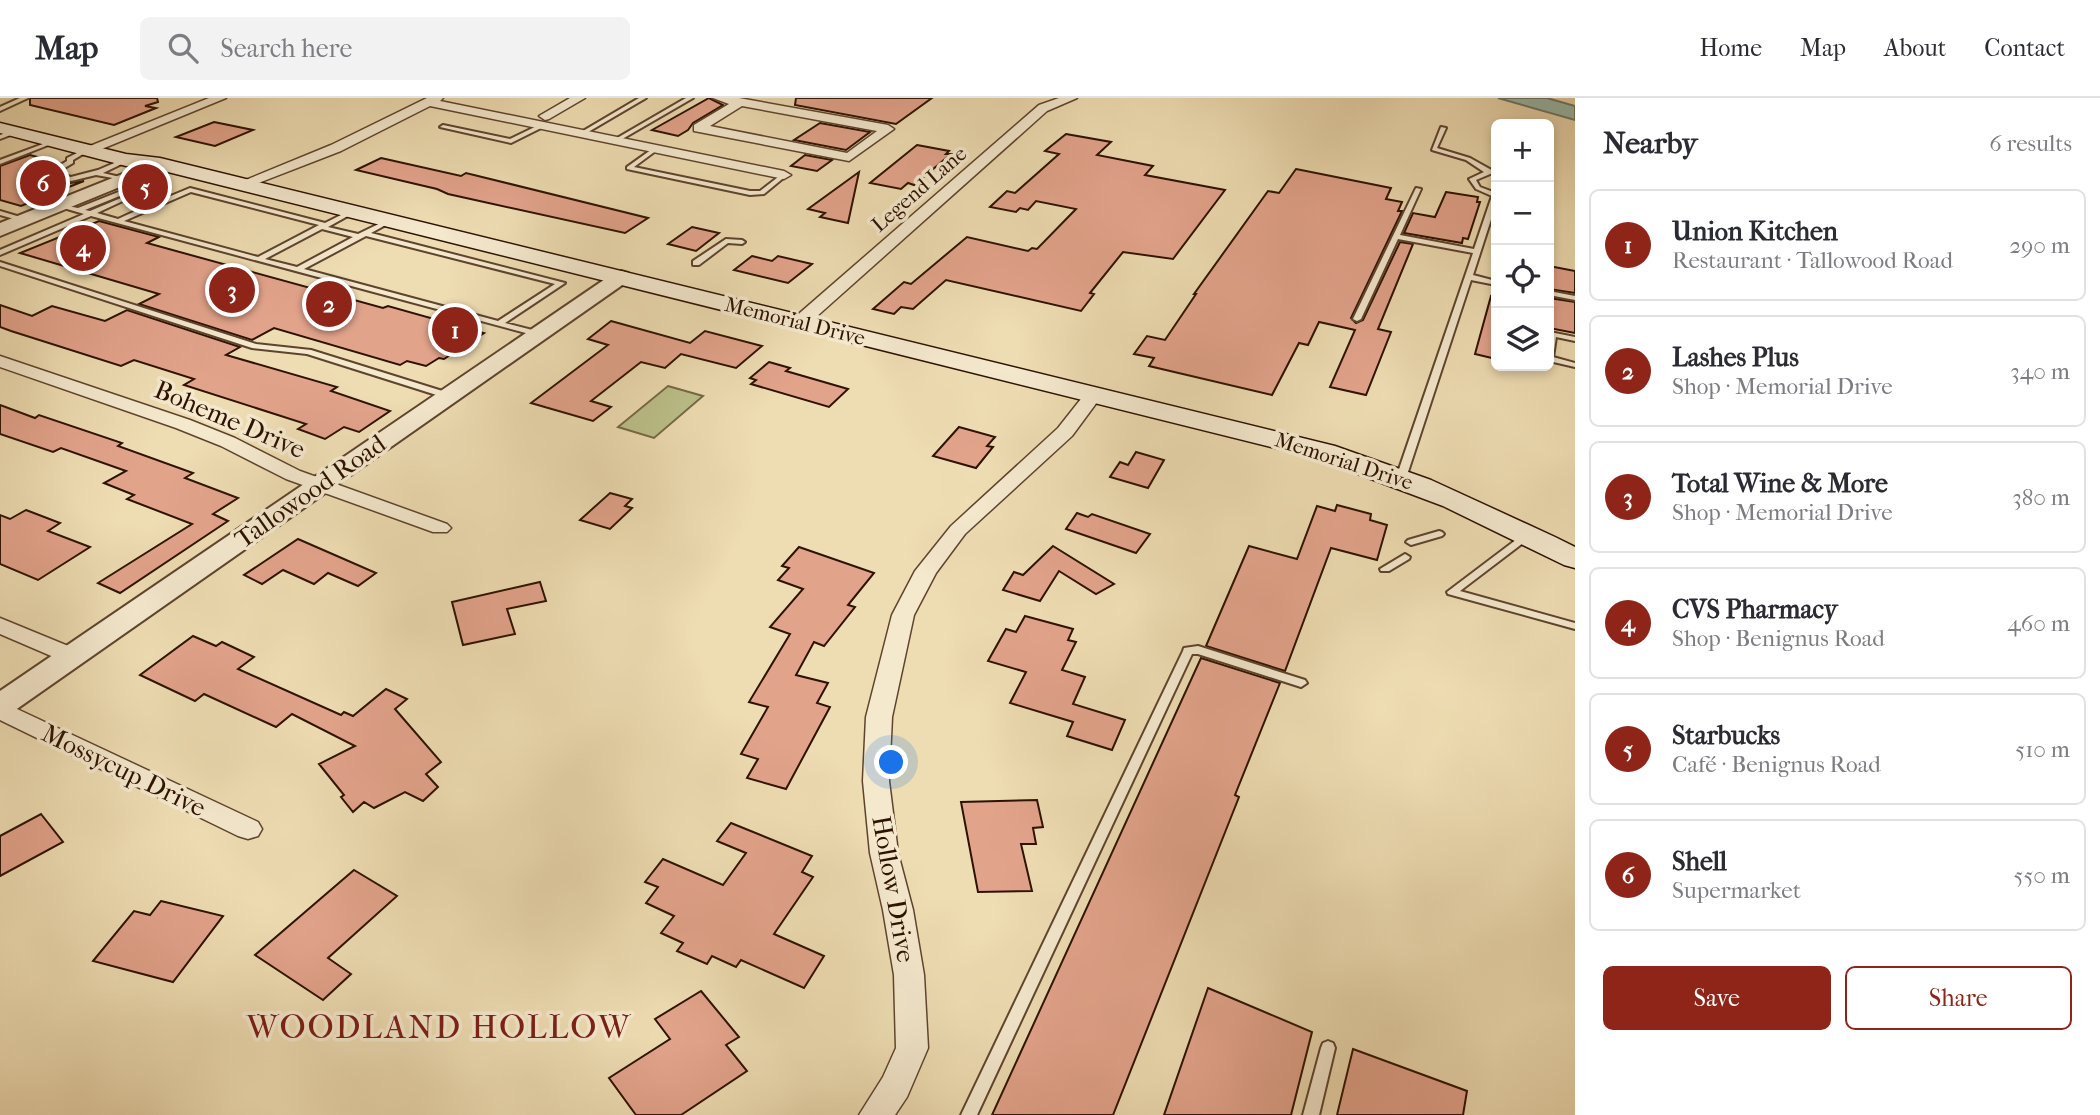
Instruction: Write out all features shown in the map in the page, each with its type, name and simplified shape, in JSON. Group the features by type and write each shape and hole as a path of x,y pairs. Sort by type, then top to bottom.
{"main road":[{"name":"Memorial Drive","path":"5,132 126,160 160,164 236,189 267,190 1298,444 1401,478 1575,559"}],"street":[{"path":"87,150 220,98"},
{"path":"719,98 888,129 849,157 699,128 740,102"},
{"name":"Legend Lane","path":"800,322 1043,108 1071,98"},
{"path":"236,189 432,100 543,121 581,134 784,175"},
{"path":"550,100 574,101"},
{"path":"543,121 574,101"},
{"path":"0,230 160,164"},
{"name":"Tallowood Road","path":"0,708 70,656 621,277"},
{"name":"Boheme Drive","path":"0,361 183,424 228,442 263,462 440,528"},
{"name":"Hollow Drive","path":"876,1115 895,1087 912,1048 909,975 898,909 884,853 876,780 879,717 903,615 926,571 958,530 1065,432 1094,394"},
{"path":"0,625 70,656"},
{"name":"Mossycup Drive","path":"0,708 248,829"}],"lane":[{"path":"0,109 25,98"},
{"path":"581,134 643,98"},
{"path":"615,141 690,98"},
{"path":"443,127 511,141 543,121"},
{"path":"1443,128 1434,149 1468,159 1491,171"},
{"path":"0,162 53,142"},
{"path":"655,149 629,167 762,193 784,175"},
{"path":"87,150 69,159 71,162 51,173 71,178 100,172 126,160"},
{"path":"100,172 122,179"},
{"path":"1491,172 1475,176 1473,183 1491,192"},
{"path":"120,220 190,190 236,189 323,226 561,283 500,323"},
{"path":"1357,319 1418,189"},
{"path":"77,211 121,193 162,202"},
{"path":"0,253 123,199"},
{"path":"59,205 537,334"},
{"path":"1401,478 1491,209"},
{"path":"261,258 353,211"},
{"path":"0,212 25,220"},
{"path":"298,269 391,220"},
{"path":"1396,236 1476,251"},
{"path":"696,263 726,241 742,242"},
{"path":"459,257 484,243"},
{"path":"0,264 255,346 308,352 449,396"},
{"path":"1470,277 1491,281"},
{"path":"1554,294 1575,298"},
{"path":"1554,334 1575,339"},
{"path":"1554,359 1575,365"},
{"path":"1411,542 1439,534"},
{"path":"1528,535 1451,592 1575,626"},
{"path":"1385,569 1405,557"},
{"path":"969,1115 1188,651 1198,650 1301,683"},
{"path":"1311,1115 1328,1048"}],"green space":[{"path":"668,386 703,396 654,438 618,427"}],"shaded area":[{"path":"1498,98 1547,98 1575,106 1575,120"}],"building":[{"path":"30,98 157,98 158,102 145,106 156,108 114,125 30,105"},
{"path":"709,98 723,105 693,123 678,136 652,130"},
{"path":"796,98 932,98 896,124 795,105"},
{"path":"214,122 253,130 215,146 176,137"},
{"path":"820,123 870,132 846,150 794,140"},
{"path":"1066,134 1111,142 1097,155 1153,166 1145,175 1225,190 1173,259 1123,252 1090,293 1094,294 1081,311 946,280 913,309 901,307 894,314 873,309 904,282 911,284 967,237 1028,251 1037,249 1076,209 1036,201 1028,210 1020,208 1016,212 990,207 1007,191 1015,193 1059,154 1045,151"},
{"path":"917,145 949,151 946,154 951,154 914,185 908,183 901,189 870,183"},
{"path":"30,155 59,163 47,171 47,175 70,183 84,181 21,206 0,200 0,166"},
{"path":"805,155 832,160 817,171 791,166"},
{"path":"381,158 461,176 466,173 648,218 625,233 448,194 356,170"},
{"path":"1296,169 1391,188 1386,199 1402,202 1398,211 1402,211 1351,318 1356,323 1363,320 1400,242 1413,244 1378,329 1391,332 1366,395 1330,387 1355,330 1319,322 1308,345 1299,343 1272,395 1149,366 1154,358 1134,354 1147,336 1165,340 1194,294 1268,191 1279,193"},
{"path":"859,172 848,223 820,217 825,213 808,209"},
{"path":"1446,192 1478,197 1477,202 1480,202 1468,239 1463,238 1462,243 1404,233 1413,213 1435,217"},
{"path":"99,221 159,237 147,243 484,333 444,359 439,358 426,366 407,361 400,365 274,328 252,340 139,304 159,294 20,253"},
{"path":"692,227 719,233 696,251 668,244"},
{"path":"752,256 772,261 778,256 812,264 788,283 734,270"},
{"path":"1554,267 1575,271 1575,293 1554,290"},
{"path":"1491,296 1491,358 1475,354"},
{"path":"1554,299 1575,302 1575,333 1554,329"},
{"path":"0,305 32,316 52,306 105,321 127,310 240,347 226,355 337,387 331,391 390,411 359,432 344,427 325,439 298,429 306,424 184,385 194,379 134,360 121,366 0,327"},
{"path":"611,321 690,343 705,331 762,346 736,368 681,354 665,368 641,362 591,401 611,407 593,421 531,403 608,345 588,339"},
{"path":"769,362 790,368 786,371 848,389 829,407 751,384 756,380 750,378"},
{"path":"0,405 122,443 118,446 193,473 185,478 238,498 213,514 228,521 120,593 98,583 192,524 127,499 134,495 104,483 126,471 61,448 53,452 0,434"},
{"path":"959,427 995,437 987,446 993,447 976,468 933,456"},
{"path":"1136,452 1164,460 1148,488 1110,477 1120,462 1128,465"},
{"path":"610,493 632,499 625,506 632,508 610,529 580,520"},
{"path":"1337,505 1371,514 1370,520 1387,525 1377,560 1331,548 1285,671 1206,646 1249,546 1297,559 1317,506 1335,511"},
{"path":"26,510 60,523 48,531 90,547 38,580 0,564 0,515 10,519"},
{"path":"1077,513 1088,517 1092,514 1150,534 1136,553 1066,529"},
{"path":"298,539 376,573 358,586 328,573 314,584 283,570 262,584 244,575"},
{"path":"1053,546 1114,584 1096,594 1059,571 1040,601 1003,590 1014,572 1023,575"},
{"path":"799,547 874,573 848,605 855,607 824,646 814,642 796,675 828,683 817,703 830,707 786,789 747,778 758,759 741,754 768,707 749,702 790,634 770,627 803,589 778,580 789,568 782,566"},
{"path":"540,582 546,601 507,609 515,634 463,645 452,602"},
{"path":"1025,616 1073,629 1068,640 1076,642 1062,670 1085,677 1073,704 1125,720 1112,750 1067,736 1073,722 1010,703 1026,672 988,661 1006,629 1016,632"},
{"path":"193,636 216,646 222,642 254,657 238,669 341,715 344,712 353,716 386,689 407,699 395,709 441,762 426,774 438,787 423,801 405,792 374,808 364,802 353,812 341,797 344,795 319,764 355,746 292,714 276,727 204,694 195,701 140,675"},
{"path":"1201,658 1280,683 1235,795 1239,797 1113,1115 992,1115"},
{"path":"1037,800 1043,827 1033,828 1036,844 1021,844 1032,891 978,892 961,802"},
{"path":"41,814 63,842 0,876 0,836"},
{"path":"731,823 812,856 802,872 813,877 774,934 824,956 804,988 741,960 736,967 712,956 707,964 677,951 683,943 661,933 674,916 646,903 658,887 645,882 663,859 723,885 746,853 717,841"},
{"path":"354,870 397,896 328,958 351,974 323,1000 255,955"},
{"path":"161,901 223,916 173,982 93,961 134,911 150,915"},
{"path":"1208,988 1312,1032 1291,1115 1164,1115"},
{"path":"701,991 739,1037 726,1045 747,1071 681,1115 636,1115 609,1078 670,1039 655,1019"},
{"path":"1353,1049 1467,1091 1463,1115 1337,1115"}],"place":[{"name":"Shell","path":"43,183"},
{"name":"Starbucks","path":"145,187"},
{"name":"CVS Pharmacy","path":"83,248"},
{"name":"Total Wine & More","path":"232,290"},
{"name":"Lashes Plus","path":"329,304"},
{"name":"Union Kitchen","path":"455,330"}],"district":[{"name":"WOODLAND HOLLOW","path":"439,1026"}]}
